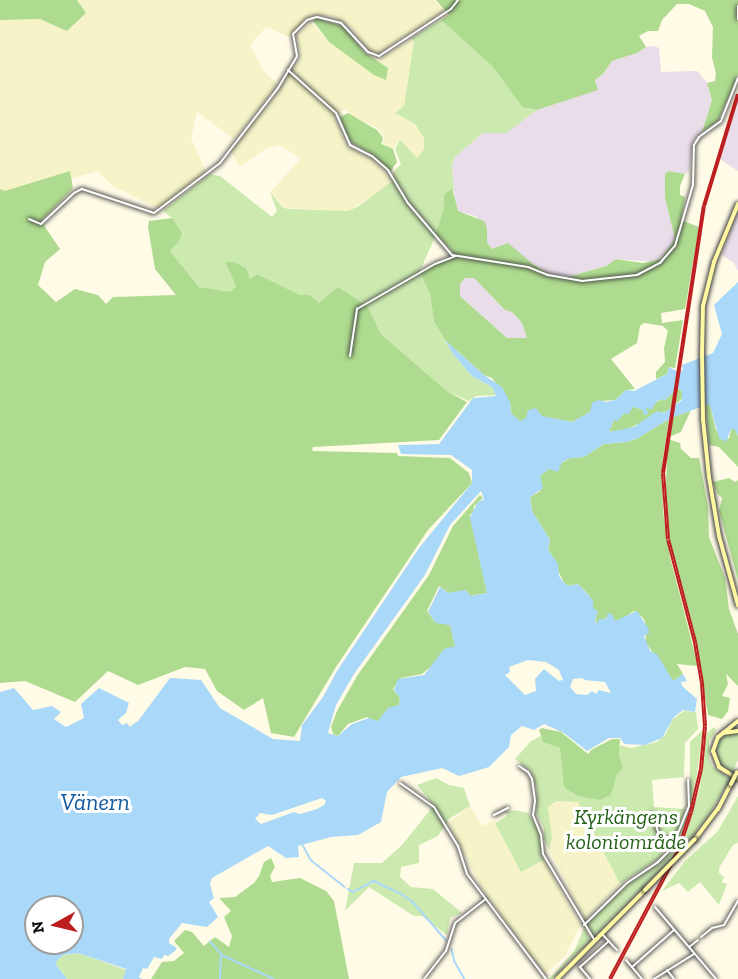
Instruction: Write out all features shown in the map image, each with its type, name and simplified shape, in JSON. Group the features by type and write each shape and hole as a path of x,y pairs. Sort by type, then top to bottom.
{"street":[{"path":"29,219 41,224 74,192 82,189 147,213 160,210 220,163 278,88 298,53 294,34 311,18 322,18 344,24 368,52 379,56 451,9 458,0"},
{"path":"738,6 738,19"},
{"path":"288,70 336,113 350,145 372,156 388,170 407,202 446,249 456,256 528,267 548,275 582,282 627,278 654,268 668,255 680,237 693,185 696,141 721,121 738,78"},
{"path":"738,204 711,273 703,306 702,353 703,408 713,507 738,605"},
{"path":"350,356 357,309 427,268 456,256"},
{"path":"738,721 723,733 713,748 714,760 722,770 738,779"},
{"path":"723,733 738,731"},
{"path":"519,766 528,772 532,779 536,801 533,815 541,835 543,854 595,941"},
{"path":"557,979 695,839 718,809 737,771"},
{"path":"584,925 627,883 663,858 677,839 689,806 688,780"},
{"path":"400,783 434,807 458,846 465,870 546,979"},
{"path":"495,815 508,808"},
{"path":"653,814 660,838 677,839"},
{"path":"424,979 446,951 454,923 486,899"},
{"path":"689,947 712,928 724,925 738,901"},
{"path":"655,907 716,979"},
{"path":"632,967 674,930"},
{"path":"602,934 617,950"},
{"path":"590,979 580,967 609,941"},
{"path":"654,979 694,954"},
{"path":"626,960 642,979"},
{"path":"668,970 674,979"}],"shaded area":[{"path":"77,0 435,0 444,11 377,55 368,50 352,28 331,16 312,15 289,37 266,27 250,45 263,71 278,84 234,139 197,112 191,138 206,172 159,209 113,186 98,171 6,197 0,193 0,20 40,19 67,31 86,13"},
{"path":"311,22 329,42 374,75 388,68 378,60 411,39 414,41 404,106 401,110 402,117 415,124 424,138 424,149 417,159 400,140 393,148 382,144 384,137 377,128 352,116 345,109 334,116 347,147 372,159 391,178 387,187 348,211 283,208 270,192 301,159 280,145 267,148 240,167 230,150 274,98 290,69 300,60 301,53 296,36"},
{"path":"654,46 659,48 661,72 697,71 707,83 712,100 702,132 693,140 689,171 685,174 665,174 665,198 675,239 671,247 656,262 616,259 606,266 568,277 550,274 526,259 497,248 492,249 487,242 487,228 475,216 458,211 455,203 452,166 455,157 483,133 501,133 537,110 597,90 595,80 603,74 612,61"},
{"path":"738,100 738,171 720,159"},
{"path":"738,212 738,271 734,263 722,255"},
{"path":"465,278 474,278 504,309 512,312 522,323 527,338 507,338 460,296 460,284"},
{"path":"556,801 578,802 620,884 585,919 549,850 552,839 548,807"},
{"path":"470,806 482,826 494,820 521,872 544,860 580,926 565,956 545,974 484,892 448,823"}],"green space":[{"path":"0,0 77,0 86,13 67,31 40,19 0,20"},
{"path":"436,0 738,0 738,75 718,121 702,132 712,100 707,83 715,81 716,73 712,58 713,27 705,11 689,4 677,4 662,20 658,31 648,31 639,36 646,47 637,53 612,61 603,74 595,80 598,90 537,110 522,107 493,67 441,20 449,15"},
{"path":"317,18 344,27 364,52 388,68 386,80 374,75 329,42 313,21"},
{"path":"441,20 493,67 522,107 537,110 506,133 483,133 455,157 452,166 454,192 451,188 444,194 444,208 438,230 420,271 430,294 434,322 453,354 472,376 492,387 496,395 476,396 469,401 448,392 381,334 368,307 319,303 310,295 300,295 257,274 250,279 247,269 235,262 225,262 236,286 229,293 199,287 170,251 178,243 172,218 163,211 210,174 220,176 272,217 277,211 270,192 283,208 348,211 359,206 391,182 395,170 401,164 395,149 400,140 417,158 424,149 424,138 415,124 395,113 404,106 414,41 411,38"},
{"path":"348,113 377,130 383,138 381,144 393,149 397,162 390,172 372,154 349,141 340,117"},
{"path":"70,171 73,188 41,221 60,249 45,262 38,285 56,302 75,289 98,295 106,304 113,297 176,295 155,269 148,227 149,221 172,218 182,233 178,243 170,251 199,287 230,292 236,286 225,262 235,262 247,269 250,279 257,274 300,295 310,295 319,303 338,287 368,307 381,334 448,392 467,402 439,440 313,447 312,451 397,453 398,456 450,458 469,473 472,483 428,530 336,667 294,737 271,733 263,698 244,710 217,691 205,669 185,667 138,685 108,671 75,702 25,681 0,683 0,189 5,191"},
{"path":"668,171 685,174 680,186 680,195 685,197 681,220 699,227 685,309 661,313 662,323 683,320 675,368 669,367 667,374 656,379 656,372 665,362 664,348 668,331 663,326 644,323 640,326 637,343 611,359 635,389 626,390 615,400 601,401 592,407 590,412 572,422 541,416 538,413 520,422 511,413 510,402 492,378 484,375 445,340 434,322 430,294 420,272 455,254 436,234 444,208 444,194 452,188 458,211 484,221 487,228 487,242 492,249 508,243 534,265 550,274 568,277 606,266 616,259 643,263 661,259 675,239 665,198 665,174","holes":["465,278 474,278 505,310 512,312 522,323 527,338 507,338 460,296 460,284"]},
{"path":"678,388 682,391 683,398 667,411 659,414 657,411 652,417 628,429 609,432 614,420 633,407 641,409 645,414 645,407 663,399 664,401"},
{"path":"706,405 710,405 716,430 729,439 731,429 735,429 738,436 738,467 719,447 709,445"},
{"path":"691,410 681,432 669,437 672,418"},
{"path":"669,419 662,465 663,511 670,557 698,666 677,664 683,674 673,681 646,643 645,621 642,617 634,611 621,620 614,621 607,617 597,625 589,595 578,584 569,586 564,583 548,549 550,540 532,511 530,497 540,491 540,476 549,469 571,458 584,457 604,444 627,442 638,438"},
{"path":"668,439 680,443 681,449 691,458 699,458 708,507 709,537 725,578 729,609 738,634 738,686 726,674 728,684 722,696 730,698 728,711 722,719 708,715 694,631 671,548 665,502"},
{"path":"729,478 735,482 738,480 738,580 719,511 722,498 717,493 713,482"},
{"path":"480,495 483,498 474,506 473,514 470,514 487,593 470,596 466,590 450,594 439,586 427,611 435,622 450,625 455,646 422,674 401,678 393,689 400,698 399,706 388,708 383,718 374,723 367,717 348,724 338,736 333,734 331,727 337,711 357,676 429,575 453,526"},
{"name":"Kyrkängens koloniområde","path":"684,711 696,712 698,729 685,743 684,777 652,780 654,807 685,809 676,837 673,837 660,857 620,884 578,802 556,801 548,807 552,838 549,850 544,839 544,828 536,812 537,790 531,771 515,759 531,741 541,736 544,742 560,748 611,795 620,745 631,748 657,742 665,735 673,719"},
{"path":"714,727 716,730 709,741 709,758 713,767 730,779 707,818 681,849 700,787 706,734"},
{"path":"542,728 561,732 588,754 591,750 612,739 620,739 619,756 623,768 617,774 611,795 600,800 578,796 564,787 560,748 543,742 539,730"},
{"path":"703,730 693,802 682,839 672,858 598,933 591,934 587,924 632,880 673,851 690,807 690,742"},
{"path":"729,733 738,733 738,760 732,773 718,762 715,750 720,739"},
{"path":"436,778 449,785 464,788 470,806 449,819 438,836 419,845 419,863 401,867 400,877 411,887 433,889 462,913 450,918 447,935 422,916 414,916 369,887 345,911 354,863 382,863 402,845 434,805 417,785"},
{"path":"738,796 738,843 733,845 719,868 719,873 724,877 722,882 727,884 719,905 700,882 688,892 679,883 662,891 685,861 718,831"},
{"path":"515,810 528,813 540,832 544,860 521,872 495,823 507,816 505,812"},
{"path":"271,858 275,867 270,876 272,882 300,878 326,891 334,901 349,979 151,979 162,962 174,961 184,953 174,941 185,930 192,932 204,946 215,937 229,947 232,936 224,917 231,911 219,898 235,897 254,883 264,862"},
{"path":"584,928 591,941 571,958 553,979 549,979 575,950"},
{"path":"63,955 84,955 126,970 123,979 67,979 55,963"}],"water":[{"name":"Vänern","path":"738,282 738,436 735,430 731,429 726,442 719,438 710,405 706,405 669,419 638,438 627,442 604,444 584,457 571,458 562,462 558,472 549,469 540,476 543,488 530,497 532,511 550,540 548,550 558,564 559,576 564,583 569,586 578,584 593,600 593,608 598,611 595,621 597,624 599,619 606,619 608,613 613,615 615,621 637,611 648,628 649,633 644,636 650,651 657,654 673,681 683,674 687,681 681,682 682,686 697,699 695,712 683,710 674,717 662,738 645,745 624,744 620,738 609,738 587,751 564,733 544,724 534,730 522,726 511,735 509,747 489,767 459,776 442,768 401,777 387,792 381,822 358,835 331,837 298,846 299,857 286,858 268,846 212,878 210,884 214,898 209,902 218,917 207,927 182,923 169,939 169,943 177,948 175,951 168,956 164,955 162,959 154,957 147,969 143,968 139,977 142,979 123,979 126,969 84,955 84,895 24,895 24,955 63,955 55,963 67,979 0,979 0,692 14,688 33,710 52,706 61,712 54,719 66,727 84,718 81,704 99,688 129,703 126,713 118,720 122,725 128,723 129,727 138,721 170,678 201,680 220,708 273,739 300,741 302,725 323,697 337,671 419,548 472,483 472,470 451,455 401,454 398,445 439,444 473,398 496,396 492,387 472,376 453,354 445,340 484,375 502,387 510,402 511,413 520,421 526,418 528,410 536,408 542,416 572,422 590,412 592,403 598,400 607,402 615,400 626,390 634,391 667,374 669,367 678,372 683,370 682,365 713,353 722,334 714,305","holes":["678,388 682,391 682,400 664,413 657,411 634,427 609,432 614,420 618,421 624,413 628,415 633,407 641,409 645,415 649,414 645,407 651,410 657,401 663,399 664,401","481,491 484,499 477,503 470,518 487,593 471,596 465,590 448,593 440,587 428,612 436,623 450,625 455,646 444,649 424,675 398,679 394,690 400,698 399,705 388,708 378,721 369,718 352,724 338,736 328,733 336,705 354,674 425,575 450,525","528,660 546,662 559,670 563,680 559,681 544,669 535,679 536,691 525,695 505,675 510,672 509,667","583,678 605,682 611,693 599,690 596,694 592,691 587,695 576,694 570,687 573,679","322,798 326,801 317,809 300,814 294,812 261,824 255,819 260,813 272,815"]}],"waterway":[{"path":"303,845 311,860 345,887"},
{"path":"348,889 353,892 374,881 402,894 413,902 446,940"},
{"path":"210,941 222,955 274,979"},
{"path":"452,949 455,962 465,979"},
{"path":"220,979 221,956"}],"railway":[{"path":"610,979 678,851 691,812 701,769 705,726 702,683 695,642 668,539 663,473 704,206 738,94"}]}
